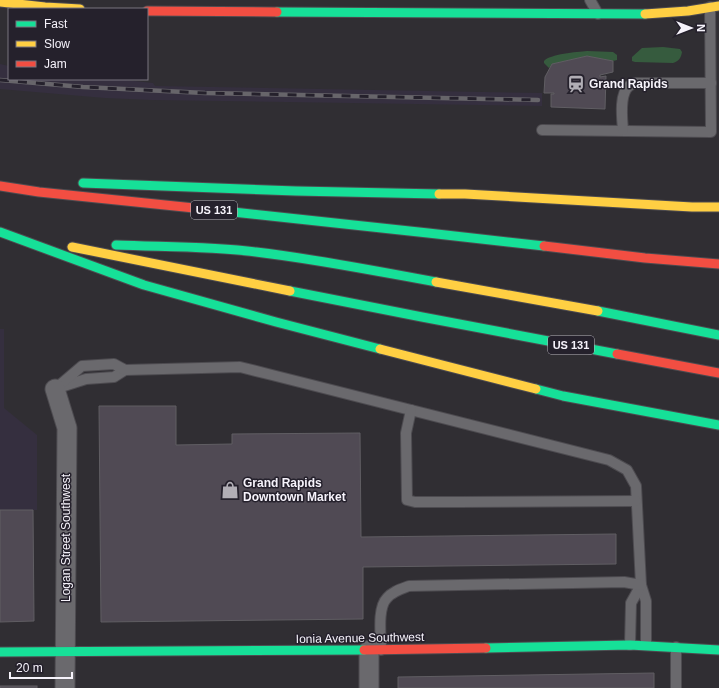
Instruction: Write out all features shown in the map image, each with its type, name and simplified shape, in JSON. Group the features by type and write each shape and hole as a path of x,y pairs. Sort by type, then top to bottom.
{"main road":[{"path":"0,2 60,8"},
{"path":"148,11 653,14 688,11 715,6"},
{"path":"0,180 23,180"},
{"path":"78,182 296,191 465,194 719,207"},
{"name":"US 131","path":"0,186 39,192 428,233 645,258 719,264"},
{"path":"0,232 144,285 297,328 563,396 719,425"},
{"name":"US 131","path":"0,232 422,316 719,373"},
{"path":"60,244 210,248 250,252 348,266 619,315 719,335"},
{"path":"645,258 697,271"},
{"name":"Ionia Avenue Southwest","path":"0,652 375,650 630,645 719,650"}],"street":[{"name":"Logan Street Southwest","path":"55,389 67,428 65,688"},
{"path":"369,688 375,650"}],"lane":[{"path":"590,0 598,14"},
{"path":"688,0 688,11"},
{"path":"542,130 715,131 711,83 715,6"},
{"path":"623,130 622,101 624,93 628,87 635,83 711,83"},
{"path":"55,389 82,366 114,364 125,370 240,368 272,374 609,460 627,470 636,486 641,585 646,601 646,645"},
{"path":"411,410 406,433 407,500 415,502 636,501"},
{"path":"375,650 381,611 385,599 398,590 409,586 624,582 641,585"},
{"path":"630,645 631,603 641,585"},
{"path":"676,647 676,688"}],"shaded area":[{"path":"0,64 8,66 8,80 125,80 153,83 155,86 542,93 542,106 152,100 105,98 0,89"},
{"path":"0,329 4,329 4,408 37,435 37,510 0,510"}],"green space":[{"path":"663,47 680,49 682,52 681,56 673,63 632,61 632,57 642,48"},
{"path":"587,51 613,52 617,55 617,60 613,61 587,56 552,64 549,68 544,63 544,61 552,57"}],"building":[{"path":"587,56 613,61 613,72 600,75 600,77 606,76 605,109 551,107 551,94 554,93 544,93 545,77 552,64"},
{"name":"Grand Rapids Downtown Market","path":"99,406 176,406 176,445 232,444 232,434 360,433 361,537 616,534 616,564 363,567 363,619 101,622"},
{"path":"0,510 33,510 34,621 0,622"},
{"path":"654,673 654,688 398,688 398,677"},
{"path":"0,686 37,686 37,688 0,688"}],"railway":[{"path":"0,80 83,87 205,93 538,100"}],"traffic: fast":[{"path":"277,12 645,14"},
{"path":"83,183 296,191 439,194"},
{"path":"233,212 544,246"},
{"path":"0,232 144,285 380,349"},
{"path":"116,245 239,250 324,262 436,282"},
{"path":"290,291 617,354"},
{"path":"598,311 719,335"},
{"path":"536,389 563,396 719,425"},
{"path":"486,648 630,645 719,650"},
{"path":"0,652 364,650"}],"traffic: slow":[{"path":"0,2 62,8"},
{"path":"645,14 688,11 719,6"},
{"path":"439,194 465,194 692,207 719,207"},
{"path":"72,247 290,291"},
{"path":"436,282 598,311"},
{"path":"380,349 536,389"}],"traffic: jam":[{"path":"148,11 277,12"},
{"path":"0,186 39,192 233,212"},
{"path":"544,246 645,258 719,264"},
{"path":"617,354 719,373"},
{"path":"364,650 486,648"}],"place":[{"name":"Grand Rapids","path":"576,84"},
{"name":"Grand Rapids Downtown Market","path":"230,490"}]}
